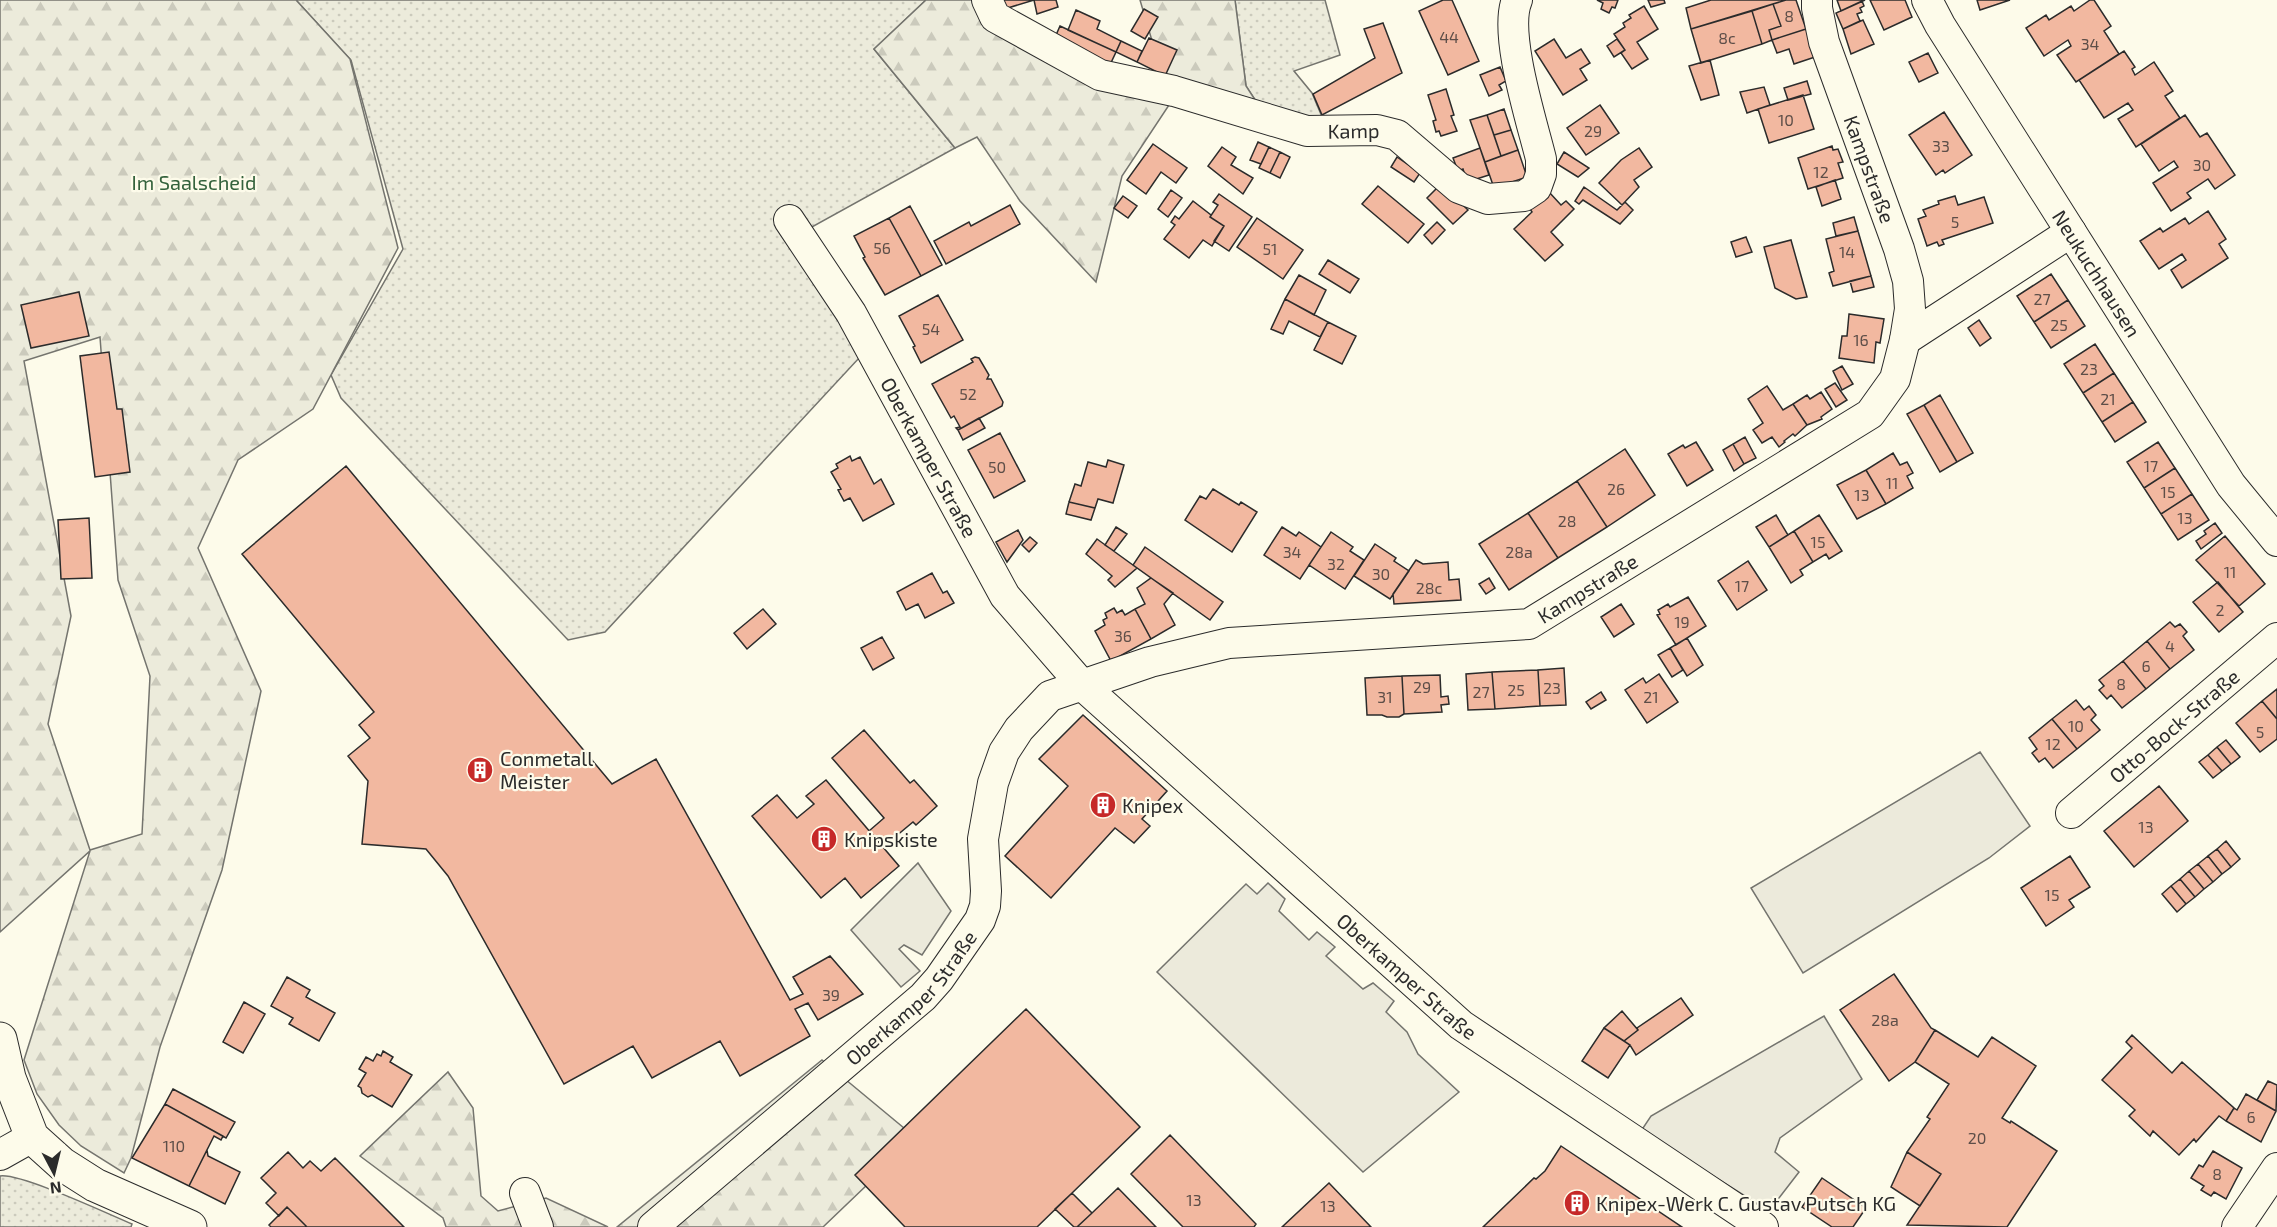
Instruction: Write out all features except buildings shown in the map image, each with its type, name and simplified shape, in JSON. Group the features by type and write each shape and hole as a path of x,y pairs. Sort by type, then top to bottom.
{"main road":[{"path":"0,1039 9,1078 33,1137 62,1164 95,1185 190,1227"}],"street":[{"name":"Kamp","path":"987,0 995,16 1100,75 1174,91 1307,131 1377,130 1397,135 1459,188 1488,199 1509,199 1524,196 1536,188 1541,174 1541,159 1518,64 1513,25 1518,0"},
{"name":"Kampstraße","path":"1082,686 1150,662 1229,643 1529,624 1870,414 1894,379 1905,340 1910,309 1908,280 1899,249 1824,42 1816,8 1817,0"},
{"name":"Neukuchhausen","path":"1927,0 1940,25 2231,485 2277,541"},
{"name":"Oberkamper Straße","path":"789,220 851,313 1005,596 1082,686 1461,1025 1763,1227"},
{"path":"1905,340 2071,232"},
{"name":"Otto-Bock-Straße","path":"2071,813 2277,638"},
{"name":"Oberkamper Straße","path":"653,1227 923,997 939,979 980,920 985,906 983,839 993,783 1004,752 1019,729 1050,696 1082,686"},
{"path":"0,1155 33,1137"},
{"path":"2237,1227 2277,1168"},
{"path":"525,1193 538,1227"}],"green space":[{"name":"Im Saalscheid","path":"0,0 296,0 350,59 398,248 313,409 238,460 198,548 261,691 222,870 160,1047 131,1158 124,1173 81,1146 59,1125 37,1094 24,1060 90,851 0,932","holes":["100,337 118,580 150,676 142,834 90,850 48,724 71,616 24,361"]},
{"path":"296,0 926,0 874,49 955,148 790,239 860,357 605,632 568,640 341,398 331,375 403,249 351,60"},
{"path":"926,0 980,0 1173,99 1122,176 1096,282 1020,201 977,137 955,148 874,49"},
{"path":"1140,0 1235,0 1246,86 1263,112 1163,78"},
{"path":"1235,0 1325,0 1340,55 1294,71 1312,93 1325,124 1263,112 1246,86"},
{"path":"822,1060 916,1138 823,1227 617,1227"},
{"path":"448,1072 473,1108 481,1196 498,1211 546,1198 608,1227 446,1227 443,1218 360,1156"},
{"path":"0,1176 45,1187 132,1224 131,1227 0,1227"}],"shaded area":[{"path":"1980,752 2030,826 1989,858 1803,973 1751,888"},
{"path":"918,863 951,911 922,955 904,945 899,949 920,971 901,987 851,930"},
{"path":"1268,883 1285,899 1279,911 1309,940 1317,932 1335,947 1326,956 1363,989 1373,983 1394,1001 1386,1012 1407,1032 1418,1054 1459,1092 1363,1172 1157,972 1246,884 1257,894"},
{"path":"1824,1016 1862,1079 1780,1138 1775,1152 1799,1172 1769,1211 1641,1131 1651,1116"}],"place":[{"name":"Conmetall Meister","path":"480,770"},
{"name":"Knipex","path":"1103,805"},
{"name":"Knipskiste","path":"824,839"},
{"name":"Knipex-Werk C. Gustav Putsch KG","path":"1577,1203"}]}
